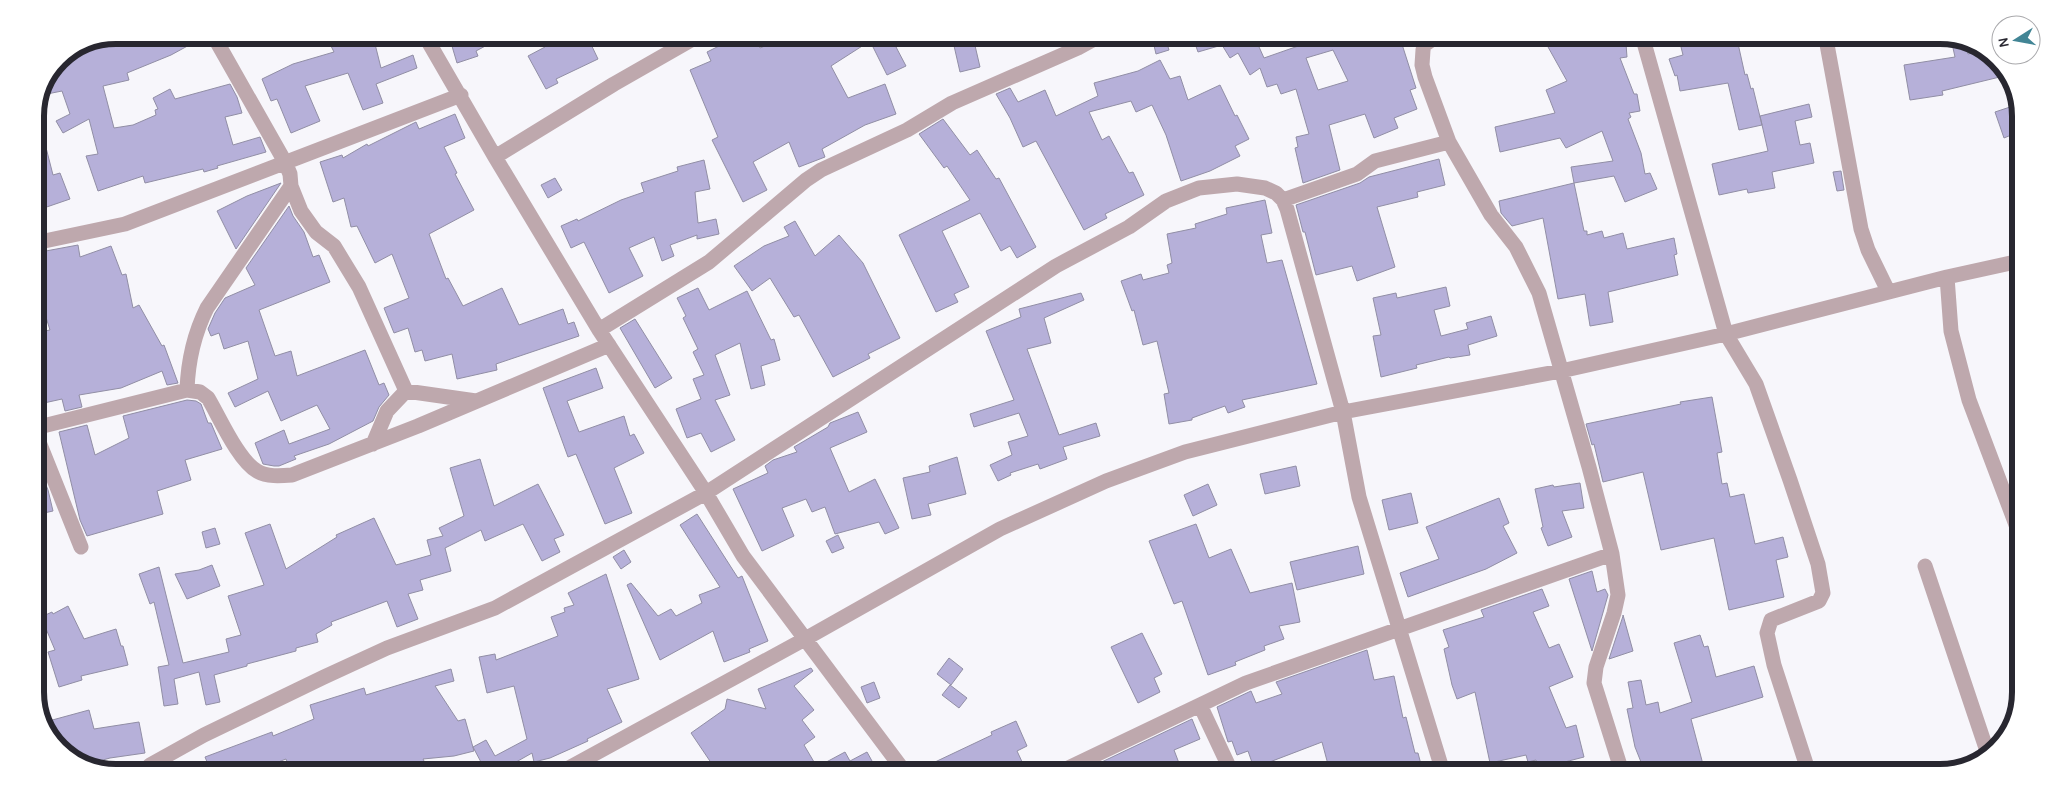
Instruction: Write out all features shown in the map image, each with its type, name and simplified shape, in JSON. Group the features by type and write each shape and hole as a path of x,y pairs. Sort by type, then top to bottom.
{"street":[{"path":"218,44 285,162 290,174 291,186 301,211 316,232 334,246 359,287 406,392"},
{"path":"430,44 495,157 600,330 706,494 743,556 900,764"},
{"path":"495,157 614,84 684,44"},
{"path":"600,330 709,262 806,180 821,170 907,130 952,103 1083,44"},
{"path":"1425,44 1422,65 1450,142 1491,215 1516,247 1539,293 1589,467 1612,554 1618,594 1614,613 1596,667 1594,683 1619,764"},
{"path":"1645,44 1726,334 1756,384 1790,480 1819,571 1823,593 1820,601 1771,620 1767,633 1774,665 1806,764"},
{"path":"1827,44 1861,229 1868,250 1888,291"},
{"path":"44,242 125,224 461,95"},
{"path":"1284,200 1357,174 1375,161 1450,142"},
{"path":"152,764 204,735 387,648 495,608 706,494 1056,266 1129,227 1166,201 1199,188 1237,184 1265,188 1284,200 1296,235 1343,412 1359,497 1440,764"},
{"path":"187,390 190,357 207,308 291,186"},
{"path":"576,764 806,639 1000,529 1106,482 1184,452 1343,412 1561,371 1726,334 1888,291 2012,263"},
{"path":"1947,277 1951,332 1970,400 2012,514"},
{"path":"44,426 187,390 200,392 208,398 235,446 255,470 266,474 283,476 296,474 373,444 609,344"},
{"path":"406,392 477,401"},
{"path":"373,444 387,411 406,392"},
{"path":"44,454 81,547"},
{"path":"1077,764 1246,683 1612,554"},
{"path":"1925,566 1986,747"},
{"path":"1200,705 1228,764"}],"building":[{"path":"116,44 191,44 171,55 127,73 129,80 103,86 114,128 133,125 156,115 155,110 158,109 153,98 170,89 175,99 230,84 242,113 225,117 233,145 260,137 266,152 217,166 218,168 204,172 203,169 145,183 143,176 98,191 86,156 98,154 89,119 63,133 56,121 70,114 62,91 47,94 56,76 65,65 88,49"},
{"path":"330,44 375,44 381,68 413,55 417,68 376,84 383,103 363,110 348,73 305,86 320,121 291,133 277,99 271,101 262,79 293,64 334,52"},
{"path":"451,44 489,44 476,51 478,56 457,63"},
{"path":"543,44 591,44 598,59 556,79 558,83 546,89 528,56 545,47"},
{"path":"723,44 727,46 731,44 758,44 760,48 770,44 865,44 831,66 848,98 885,84 896,114 865,125 822,149 825,157 799,167 789,142 753,162 767,190 743,202 712,140 718,137 690,70 711,61 707,52"},
{"path":"872,44 902,44 896,47 906,66 887,75"},
{"path":"954,44 975,44 980,67 960,72"},
{"path":"1154,44 1167,44 1169,50 1156,54"},
{"path":"1195,44 1258,44 1264,58 1304,44 1402,44 1416,88 1410,90 1417,109 1394,118 1398,128 1374,138 1365,114 1329,125 1340,170 1303,183 1295,148 1298,147 1296,137 1309,134 1296,89 1281,94 1277,84 1267,87 1260,68 1250,75 1238,53 1230,58 1222,45 1198,52","holes":["1333,50 1348,81 1318,90 1306,58"]},
{"path":"1546,44 1616,44 1617,46 1626,44 1627,57 1620,58 1634,94 1637,94 1640,111 1629,113 1631,117 1628,119 1641,153 1645,174 1650,173 1657,189 1625,202 1614,176 1574,183 1571,167 1613,161 1602,131 1566,148 1560,138 1500,152 1495,127 1555,113 1546,90 1567,81"},
{"path":"1680,44 1738,44 1745,75 1747,74 1751,89 1753,88 1762,125 1739,130 1728,83 1680,91 1677,75 1675,76 1669,59 1683,55"},
{"path":"1952,45 1967,49 1968,54 1974,52 1991,65 2001,77 1942,91 1943,95 1910,100 1904,65 1955,57"},
{"path":"1160,60 1170,79 1180,76 1188,100 1220,85 1249,139 1235,146 1240,156 1210,171 1181,181 1166,135 1152,105 1136,112 1131,101 1089,112 1102,140 1109,136 1129,173 1133,172 1144,195 1105,214 1107,218 1084,230 1036,141 1023,147 1010,118 996,94 1010,88 1018,102 1045,90 1056,116 1098,96 1094,83 1138,71"},
{"path":"1809,104 1812,117 1795,121 1800,145 1810,143 1814,163 1772,172 1775,188 1748,193 1747,189 1719,195 1712,164 1768,151 1760,116"},
{"path":"2011,107 2012,135 2004,138 1995,112"},
{"path":"455,114 465,138 444,147 457,173 455,174 474,210 429,234 446,279 448,278 463,306 502,288 519,325 563,309 568,324 574,322 579,336 496,364 497,370 457,379 452,354 425,361 422,350 415,352 408,328 394,333 384,308 409,298 392,254 375,263 357,226 351,227 344,198 333,202 320,162 342,155 343,158 367,144 368,146 416,122 419,129"},
{"path":"943,119 970,155 977,150 996,179 999,178 1036,247 1017,258 1010,246 1001,251 980,213 942,231 969,287 954,294 958,302 936,312 899,235 970,200 947,166 944,168 919,134"},
{"path":"44,140 53,175 60,173 70,199 44,208"},
{"path":"1439,159 1445,185 1417,192 1418,197 1377,207 1395,267 1357,281 1352,266 1316,275 1296,205 1360,183 1369,177"},
{"path":"704,160 710,189 695,192 698,223 716,219 719,234 697,239 697,235 670,245 674,256 662,261 654,237 629,248 643,276 609,293 584,242 571,248 561,226 577,219 578,221 621,200 644,192 641,183 678,171 677,167"},
{"path":"1841,171 1844,190 1837,191 1833,172"},
{"path":"555,178 562,190 548,198 541,185"},
{"path":"281,183 236,249 217,211 247,196"},
{"path":"1574,183 1584,231 1587,231 1587,235 1602,231 1604,238 1623,233 1627,249 1674,238 1677,254 1674,255 1678,275 1608,292 1613,322 1590,326 1585,294 1558,299 1543,218 1512,226 1501,213 1499,201"},
{"path":"1265,200 1272,233 1261,235 1267,263 1282,260 1317,384 1242,400 1245,407 1228,413 1225,406 1192,418 1192,420 1169,424 1164,394 1169,393 1157,341 1143,345 1134,310 1132,311 1121,281 1141,274 1143,280 1169,273 1167,265 1172,263 1167,234 1196,228 1195,224 1227,214 1226,208"},
{"path":"289,206 293,216 304,232 313,257 319,255 330,282 259,310 275,356 291,351 297,376 365,350 379,385 384,383 389,395 379,407 373,421 329,444 294,456 296,459 279,466 274,466 263,464 255,443 284,430 289,444 330,429 317,405 281,421 268,391 235,407 228,393 258,379 248,341 224,349 219,333 211,336 208,329 215,313 225,298 255,285 246,268"},
{"path":"795,221 815,256 839,235 863,263 900,338 868,354 870,358 833,377 799,315 794,317 770,278 752,291 734,266 764,246 789,236 784,227"},
{"path":"78,245 80,257 111,246 122,275 126,274 133,308 139,305 162,346 164,345 178,383 167,385 162,371 121,388 79,395 82,407 65,411 62,399 44,403 44,331 50,330 44,311 44,251"},
{"path":"1446,287 1450,306 1434,310 1441,336 1468,329 1466,323 1491,316 1497,336 1468,345 1470,355 1449,357 1416,365 1417,368 1381,377 1373,336 1381,335 1373,298 1396,293 1397,298"},
{"path":"698,288 709,310 747,291 771,340 774,339 780,360 761,366 765,385 751,389 740,343 715,355 730,395 715,400 735,440 711,452 701,433 687,438 676,409 701,399 693,379 704,375 693,352 698,349 683,318 686,316 677,298"},
{"path":"1081,293 1084,300 1044,318 1051,343 1027,349 1059,435 1096,423 1100,436 1063,447 1067,459 1040,469 1038,464 1010,473 1011,475 998,481 990,465 1012,455 1008,442 1028,436 1019,413 974,427 970,414 1014,400 986,331 1021,317 1019,309"},
{"path":"635,319 672,378 655,388 620,328"},
{"path":"596,368 603,388 567,401 579,432 624,416 630,436 634,434 644,453 614,468 632,513 605,524 576,454 568,457 543,388"},
{"path":"1712,397 1722,452 1717,453 1722,484 1727,483 1730,497 1744,494 1755,544 1783,537 1788,557 1776,560 1784,597 1729,610 1714,538 1661,550 1643,472 1603,482 1594,444 1592,445 1586,424 1681,404 1680,402"},
{"path":"187,400 196,401 201,404 208,423 211,423 222,449 185,460 191,480 157,491 163,514 87,536 80,520 59,432 87,425 95,455 129,438 123,416"},
{"path":"858,412 867,432 830,448 849,492 875,479 899,528 885,534 879,522 835,534 825,507 812,512 806,499 782,508 794,536 762,551 733,489 768,473 765,466 773,460 797,452 794,447 828,427 830,423"},
{"path":"957,457 966,494 928,504 931,515 912,519 903,478 930,472 929,466"},
{"path":"480,459 494,506 538,484 564,535 554,539 560,552 542,561 523,524 485,541 481,530 445,548 451,571 420,580 423,590 408,594 418,619 397,627 387,601 331,622 332,625 316,634 318,642 296,648 296,651 214,675 220,702 206,705 199,672 174,679 178,704 164,706 158,667 169,665 154,602 150,604 139,574 159,567 183,663 229,652 226,639 241,635 228,596 264,585 245,533 270,524 286,569 337,537 336,535 374,518 396,565 431,555 427,540 443,536 439,528 464,516 450,468"},
{"path":"1296,466 1300,486 1265,494 1260,474"},
{"path":"44,480 48,490 53,511 44,513"},
{"path":"1580,483 1584,508 1562,511 1572,537 1548,546 1541,528 1543,527 1535,489 1553,485 1554,487"},
{"path":"1208,484 1217,505 1193,516 1184,495"},
{"path":"1411,493 1418,523 1389,530 1382,500"},
{"path":"1499,498 1509,523 1503,526 1517,553 1486,569 1408,597 1400,573 1439,559 1426,527"},
{"path":"697,514 738,578 742,576 768,641 749,649 750,652 724,662 713,631 660,660 627,585 631,583 658,616 671,609 676,616 702,603 699,595 720,587 680,525"},
{"path":"1196,524 1209,558 1231,549 1250,593 1292,583 1300,622 1279,626 1284,639 1264,646 1265,650 1235,662 1236,665 1208,675 1182,601 1174,604 1149,541"},
{"path":"215,528 220,544 206,548 202,532"},
{"path":"838,535 844,548 832,553 826,541"},
{"path":"1358,546 1364,574 1297,590 1290,562"},
{"path":"624,550 631,562 621,569 613,557"},
{"path":"212,565 220,586 187,599 175,574 199,570"},
{"path":"1592,571 1597,592 1605,589 1608,595 1592,651 1569,579"},
{"path":"606,574 639,679 607,689 622,722 587,739 588,741 550,758 534,762 532,753 513,764 482,764 473,747 486,740 495,756 527,739 514,686 487,693 479,657 495,654 496,660 558,636 551,617 565,612 564,608 574,605 568,593"},
{"path":"1542,589 1549,606 1533,612 1549,648 1559,644 1573,677 1549,687 1566,728 1576,725 1584,757 1557,764 1537,764 1536,760 1528,762 1526,755 1490,763 1475,692 1457,699 1444,649 1449,647 1443,630 1484,617 1481,610"},
{"path":"68,606 84,639 116,629 128,665 81,676 82,680 59,687 48,652 55,650 44,624 44,616 52,612 53,614"},
{"path":"1623,616 1633,651 1609,659"},
{"path":"1142,633 1162,674 1154,678 1160,692 1138,703 1111,647"},
{"path":"1700,635 1704,647 1708,646 1716,677 1754,666 1763,697 1691,719 1703,764 1642,764 1635,747 1627,709 1633,708 1628,682 1641,680 1646,705 1658,702 1660,713 1692,702 1674,643"},
{"path":"1367,650 1374,680 1394,676 1403,718 1406,717 1415,753 1418,753 1421,764 1328,764 1322,742 1264,764 1253,764 1248,751 1237,755 1232,741 1228,742 1217,707 1251,691 1256,703 1282,694 1276,682"},
{"path":"949,658 963,669 951,685 937,674"},
{"path":"811,668 813,671 794,686 814,710 802,720 815,737 804,745 815,764 712,764 691,733 725,709 727,699 766,709 758,689"},
{"path":"451,669 454,681 435,686 458,721 465,719 474,751 454,756 423,759 426,764 288,764 286,759 273,764 208,764 205,757 272,732 273,736 314,719 310,705 364,688 366,695"},
{"path":"874,682 880,698 867,703 861,687"},
{"path":"950,685 967,698 959,708 942,695"},
{"path":"89,710 94,729 139,722 145,753 98,762 84,757 65,743 49,721"},
{"path":"1192,719 1200,739 1174,750 1179,764 1098,764"},
{"path":"1016,721 1027,746 1017,751 1023,764 931,764 992,735 991,732"},
{"path":"845,752 850,761 867,752 874,764 823,764"}]}
